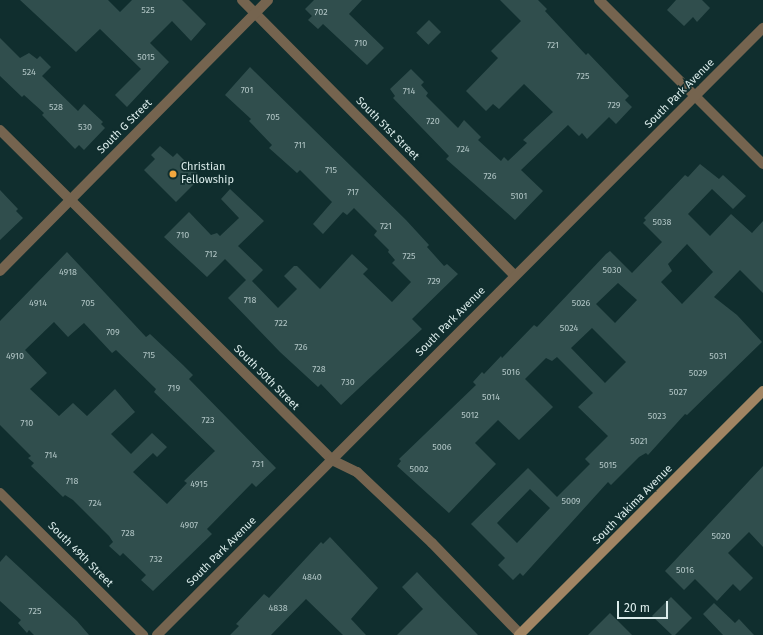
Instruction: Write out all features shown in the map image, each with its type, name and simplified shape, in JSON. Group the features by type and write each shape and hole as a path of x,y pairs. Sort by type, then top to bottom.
{"main road":[{"name":"South Yakima Avenue","path":"520,635 763,392"}],"street":[{"name":"South 51st Street","path":"242,0 514,275"},
{"name":"South G Street","path":"0,271 268,0"},
{"path":"599,0 763,164"},
{"name":"South Park Avenue","path":"157,635 514,275 763,28"},
{"name":"South 50th Street","path":"0,130 332,460 357,472 432,544 520,635"},
{"name":"South 49th Street","path":"0,493 143,635"}],"building":[{"path":"20,0 108,0 120,12 132,0 182,0 206,24 191,41 172,21 150,43 169,62 127,107 115,95 141,69 100,29 76,52"},
{"path":"314,0 362,0 349,14 384,48 367,65 323,24 318,29 308,20 312,16 305,9"},
{"path":"500,0 538,0 547,9 545,11 586,55 588,53 629,96 625,100 632,107 616,124 609,117 587,139 582,133 579,136 568,125 521,170 543,191 515,220 446,159 449,156 393,98 395,96 390,89 411,69 424,82 421,85 428,93 426,96 458,128 464,120 481,137 478,140 501,161 504,157 508,161 527,143 523,140 553,112 524,84 499,109 493,104 486,111 466,91 498,58 491,51 521,21"},
{"path":"676,0 702,0 710,8 697,22 693,17 684,26 667,10"},
{"path":"429,20 441,32 428,45 416,33"},
{"path":"0,38 20,58 29,53 37,59 40,56 51,67 42,76 78,111 84,104 103,122 101,124 105,128 84,150 79,145 75,149 42,115 44,113 24,95 22,97 0,76"},
{"path":"250,67 406,220 429,245 427,247 444,266 447,264 458,274 412,319 422,329 341,405 321,384 318,387 280,352 228,298 246,280 225,259 207,277 164,237 189,212 211,235 217,233 220,236 239,218 221,199 230,189 264,221 238,246 263,270 252,281 278,308 297,289 284,276 294,266 297,266 320,289 352,254 368,269 363,274 392,302 411,282 392,263 395,260 388,252 389,250 374,235 377,231 354,208 347,215 343,212 323,234 313,224 332,202 300,170 297,173 269,148 272,145 249,121 251,119 225,95"},
{"name":"Christian Fellowship","path":"160,146 173,157 177,153 198,174 195,177 198,180 176,202 144,170 155,159 151,155"},
{"path":"700,164 719,179 723,175 746,196 733,209 712,189 688,214 710,236 731,214 752,233 763,221 763,293 740,270 714,297 737,315 762,342 687,415 685,414 648,455 646,453 639,457 611,485 608,482 523,576 520,573 513,580 498,565 505,558 471,524 528,468 557,497 590,464 585,459 608,436 578,407 593,393 557,357 552,361 546,358 525,379 553,407 519,440 498,420 475,443 496,464 449,513 397,466 401,461 399,459 476,385 473,382 482,372 484,374 501,356 502,358 534,325 537,327 606,254 610,251 632,273 662,242 643,223 646,220 644,218 685,175 688,177","holes":["687,244 713,272 682,304 661,282 672,271 668,264","618,283 637,300 615,323 596,304","592,328 626,362 605,383 571,348","530,489 550,508 517,543 497,523"]},
{"path":"0,190 18,209 16,211 23,218 0,240"},
{"path":"67,252 146,337 150,334 193,375 189,379 276,468 256,487 252,483 207,529 212,534 153,591 141,580 146,575 123,553 120,556 109,546 113,542 109,536 73,500 65,495 63,497 31,466 34,463 28,458 31,456 0,425 0,321","holes":["54,322 68,337 84,323 112,353 116,350 156,389 154,392 215,451 184,481 187,483 167,504 133,472 153,453 157,457 167,447 152,433 131,454 111,434 135,412 115,389 87,416 73,403 59,416 30,389 47,373 25,350"]},
{"path":"763,466 763,547 749,532 728,553 753,578 740,591 733,584 717,601 695,579 684,590 665,571"},
{"path":"330,537 378,588 351,619 366,635 343,635 306,599 271,635 230,635 239,626 236,624 264,594 269,598 321,542 323,544"},
{"path":"6,555 77,621 89,635 34,635 29,630 27,633 18,623 21,620 0,601 0,562"},
{"path":"417,572 478,635 397,635 423,609 402,587"},
{"path":"671,597 692,618 675,635 672,635 652,616"},
{"path":"714,603 735,623 739,619 754,635 723,635 703,614"},
{"path":"610,613 632,635 588,635"}],"place":[{"name":"Christian Fellowship","path":"173,174"}]}
